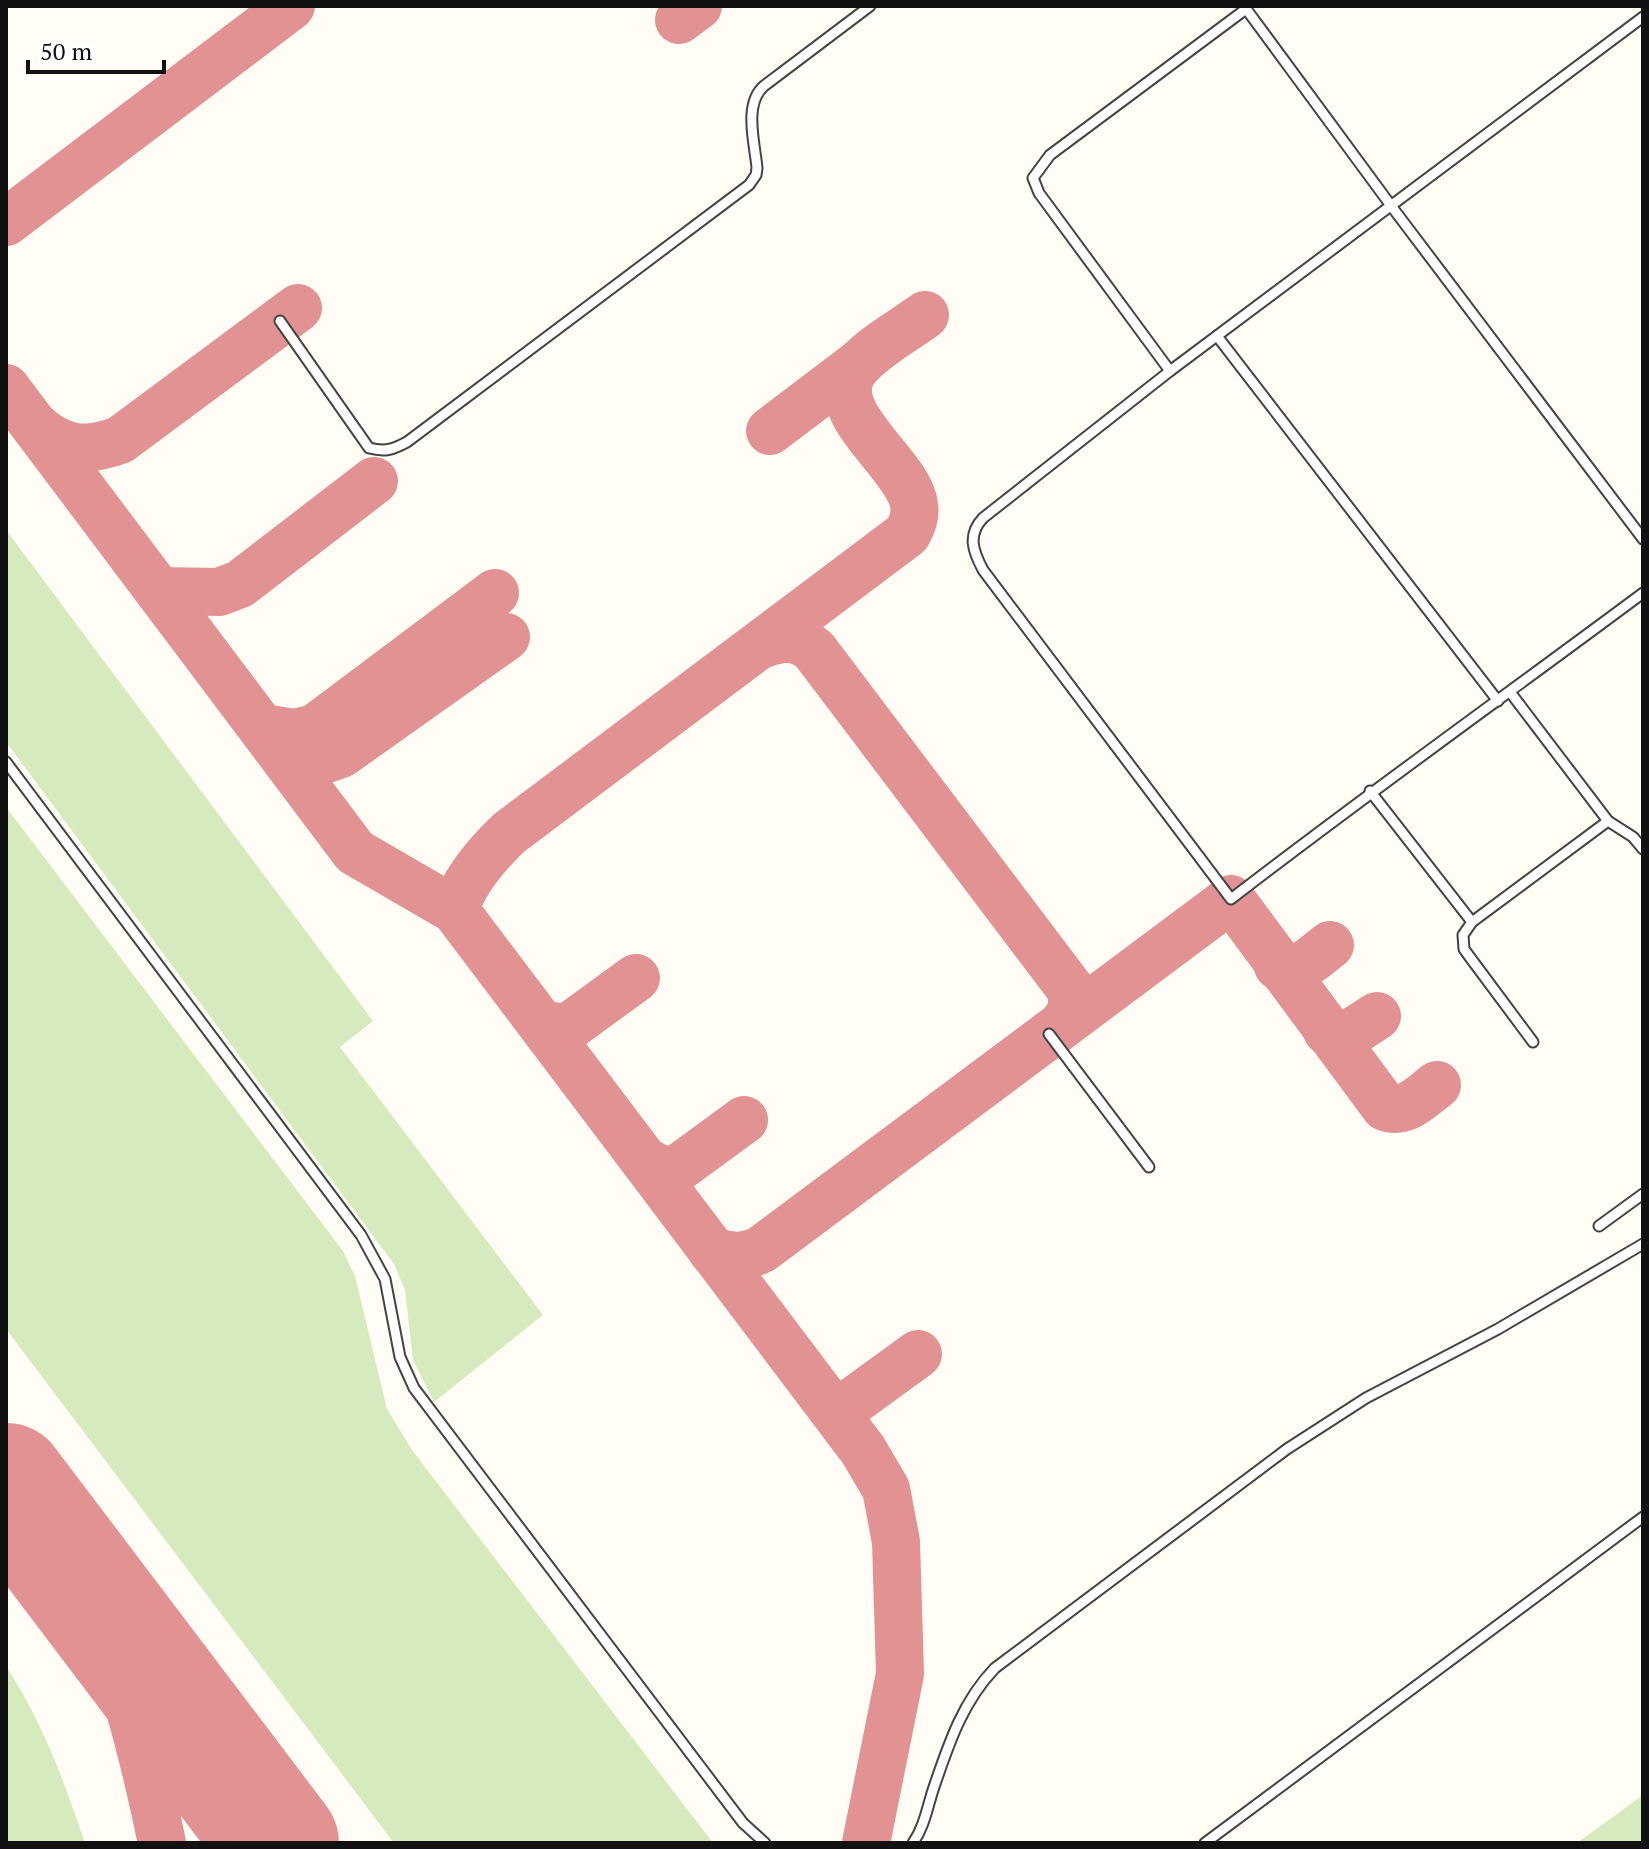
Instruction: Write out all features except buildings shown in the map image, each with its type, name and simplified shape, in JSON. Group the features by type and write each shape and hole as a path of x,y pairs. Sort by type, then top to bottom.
{"lane":[{"path":"280,321 369,448 391,450 407,442 749,185 757,168 752,119 755,95 870,6"},
{"path":"1170,371 1039,193 1033,178 1050,155 1245,7 1643,539"},
{"path":"1643,17 1170,371 983,518 975,526 972,537 977,558 1231,899 1370,791 1643,593"},
{"path":"1217,336 1498,701"},
{"path":"1510,692 1608,821 1623,829 1643,849"},
{"path":"6,762 361,1235 385,1279 400,1357 414,1388 733,1811 765,1843"},
{"path":"1370,791 1472,922"},
{"path":"1533,1042 1464,949 1463,935 1472,922 1608,821"},
{"path":"1049,1034 1149,1167"},
{"path":"1599,1226 1643,1194"},
{"path":"913,1843 927,1815 959,1719 980,1683 995,1668 1321,1426 1366,1398 1498,1329 1643,1244"},
{"path":"1205,1843 1643,1517"}],"green space":[{"path":"6,530 373,1021 340,1047 543,1315 434,1402 413,1360 405,1290 394,1264 6,742"},
{"path":"6,807 343,1251 355,1276 387,1409 412,1450 713,1843 394,1843 6,1329"},
{"path":"6,1666 31,1708 51,1752 85,1843 6,1843"},
{"path":"1643,1795 1643,1843 1577,1843"}],"taxiway":[{"path":"6,222 291,6"},
{"path":"679,20 698,6"},
{"path":"35,426 55,440 74,447 96,447 120,440 298,308"},
{"path":"455,910 477,868 509,833 907,534 914,513 909,490 859,422 848,388 853,372 867,356 925,315"},
{"path":"770,431 861,362"},
{"path":"6,388 355,852 455,910 863,1450 886,1489 896,1542 900,1674 866,1843"},
{"path":"159,591 219,592 240,584 374,481"},
{"path":"263,728 294,733 315,728 495,593"},
{"path":"283,755 313,764 341,754 506,637"},
{"path":"763,644 790,639 814,650 1072,991 1072,1010 1065,1021"},
{"path":"712,1251 738,1256 762,1249 1231,899 1385,1107 1406,1107 1437,1085"},
{"path":"1278,966 1300,966 1330,945"},
{"path":"542,1024 570,1026 636,978"},
{"path":"1327,1031 1346,1036 1377,1016"},
{"path":"645,1161 662,1170 677,1169 744,1120"},
{"path":"831,1407 852,1402 918,1354"},
{"path":"94,1600 133,1720 162,1843"}],"runway":[{"path":"6,1484 278,1843"}]}
